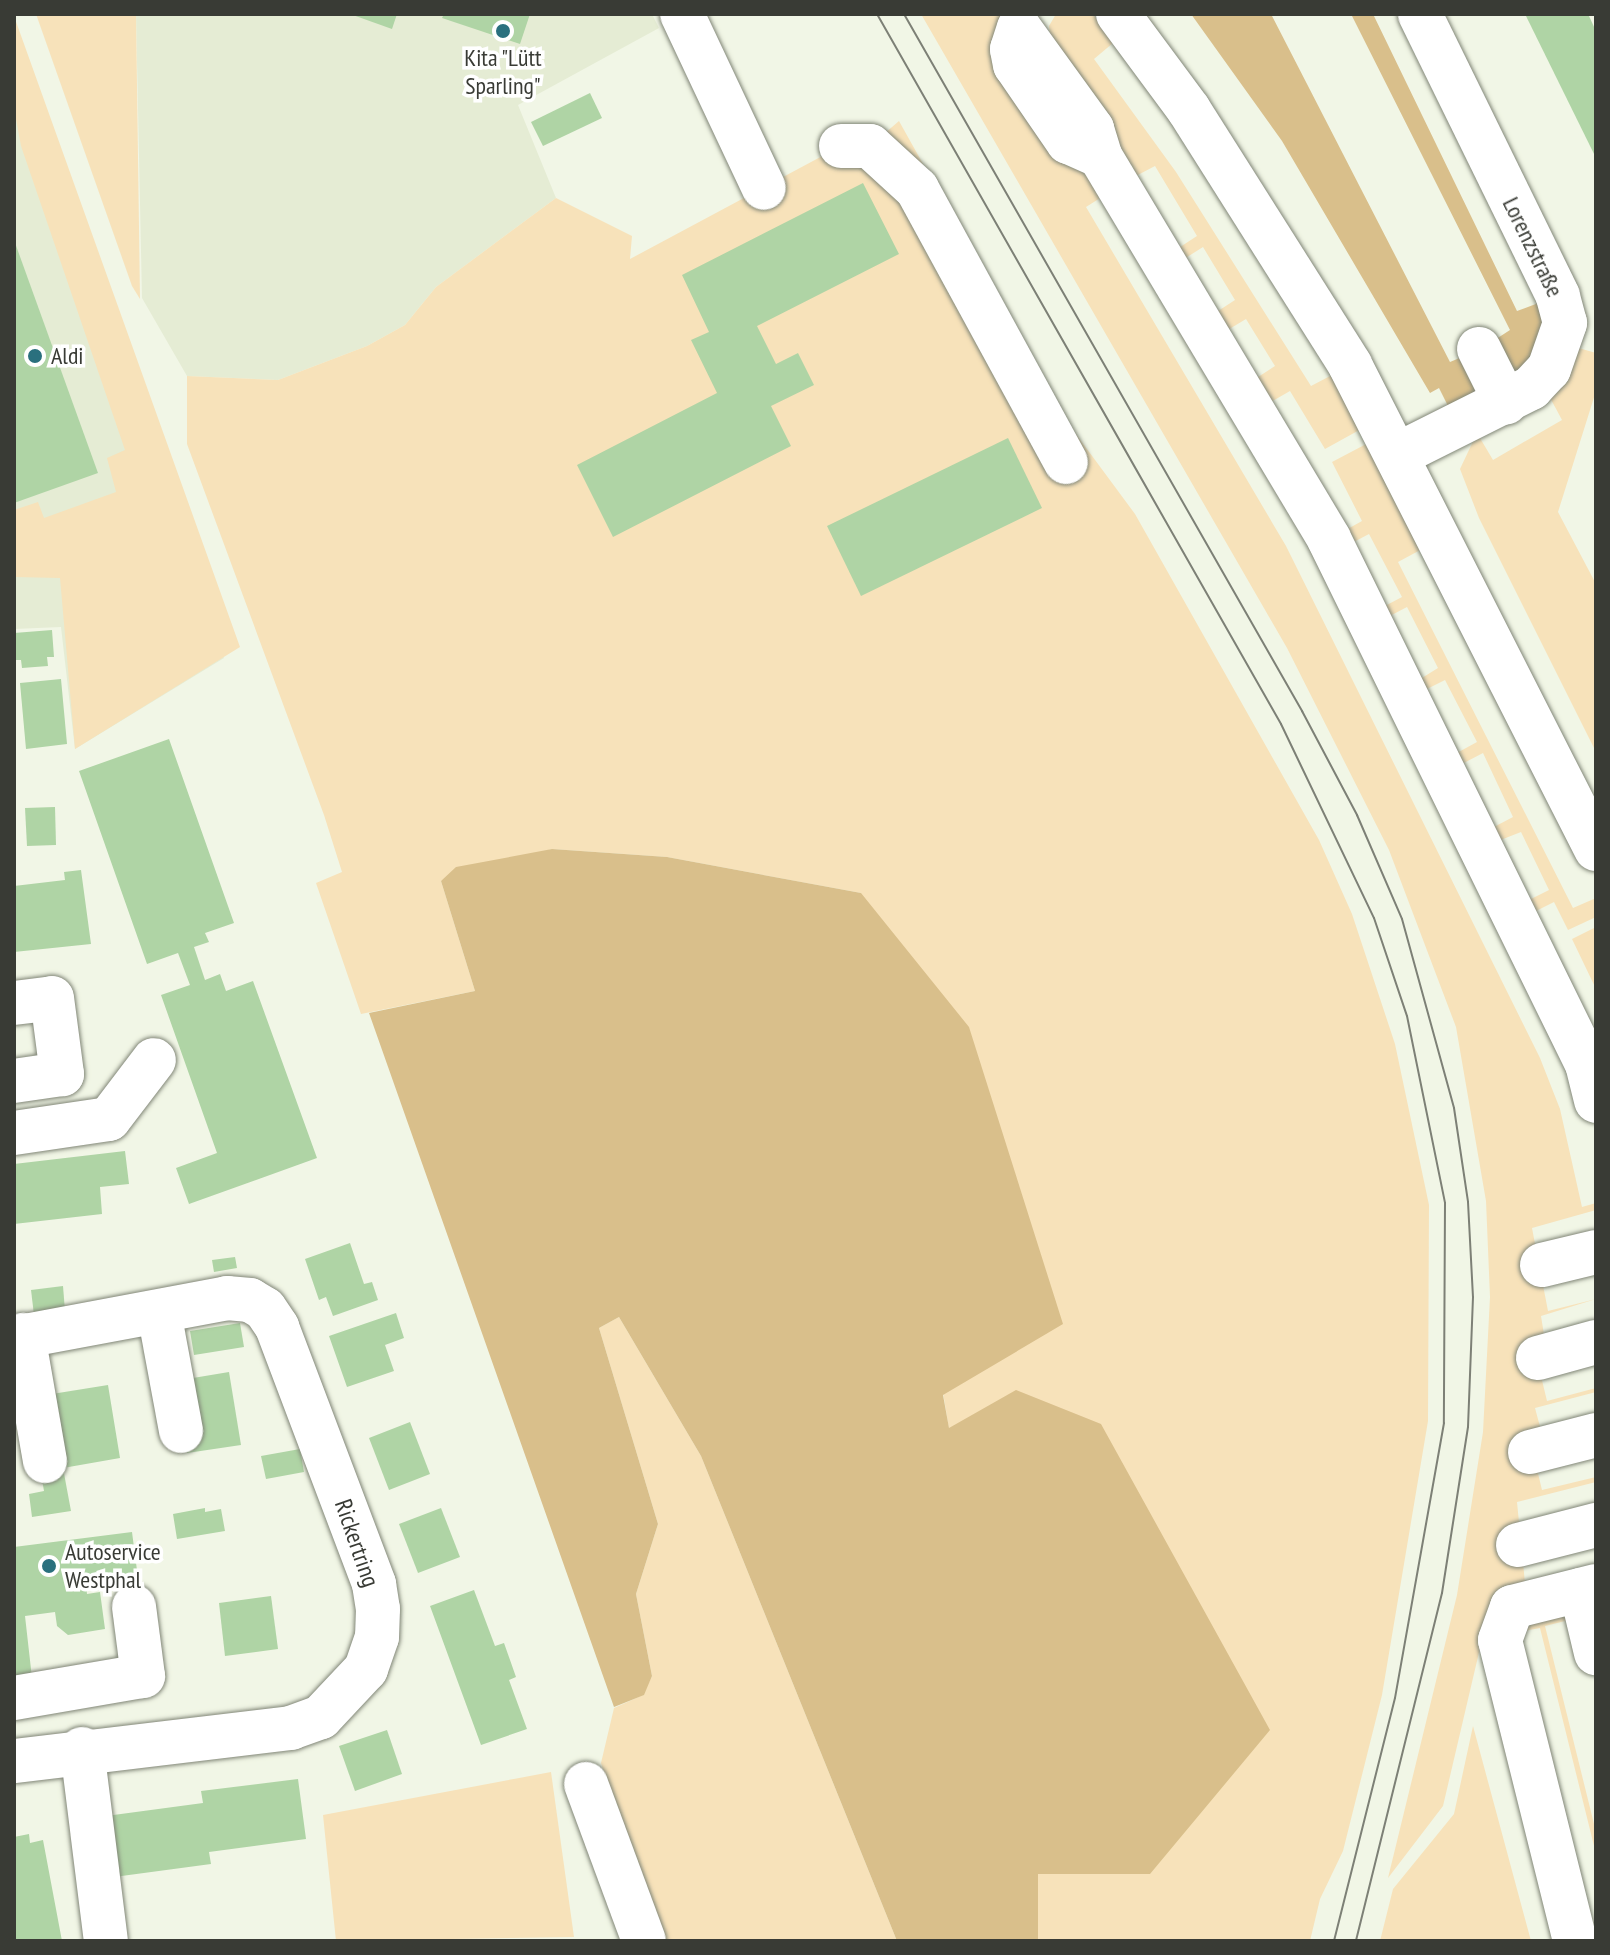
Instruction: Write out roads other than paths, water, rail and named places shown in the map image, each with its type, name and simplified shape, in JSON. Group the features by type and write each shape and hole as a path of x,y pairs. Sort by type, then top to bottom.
{"street":[{"path":"682,14 764,188"},
{"path":"1118,14 1271,236 1399,454 1596,849"},
{"name":"Lorenzstraße","path":"1399,454 1506,403 1549,369 1565,323 1558,296 1420,14"},
{"path":"1022,21 1092,129 1100,156 1329,539 1587,1064 1596,1101"},
{"path":"841,146 870,146 917,189 1066,462"},
{"path":"1479,349 1506,403"},
{"path":"14,1003 52,998 62,1074 14,1081"},
{"path":"14,1133 109,1119 154,1060"},
{"path":"1542,1265 1596,1252"},
{"name":"Rickertring","path":"14,1761 82,1749 291,1728 321,1717 366,1669 377,1637 374,1584 277,1327 265,1309 250,1300 227,1298 19,1336"},
{"path":"159,1312 181,1431"},
{"path":"19,1336 45,1461"},
{"path":"1538,1358 1596,1342"},
{"path":"1530,1452 1596,1435"},
{"path":"1518,1545 1596,1525"},
{"path":"1575,1941 1500,1640 1512,1607 1588,1588 1596,1653"},
{"path":"14,1698 143,1676 134,1607"},
{"path":"82,1749 106,1941"},
{"path":"586,1784 644,1941"}],"tram line":[{"path":"877,14 1281,724 1374,918 1407,1016 1445,1203 1444,1423 1395,1698 1334,1941"},
{"path":"904,14 1302,711 1357,815 1402,919 1454,1108 1468,1202 1473,1297 1468,1427 1442,1593 1356,1941"}],"place":[{"name":"Kita \"Lütt Sparling\"","path":"503,31"},
{"name":"Aldi","path":"35,356"},
{"name":"Autoservice Westphal","path":"49,1566"}]}
